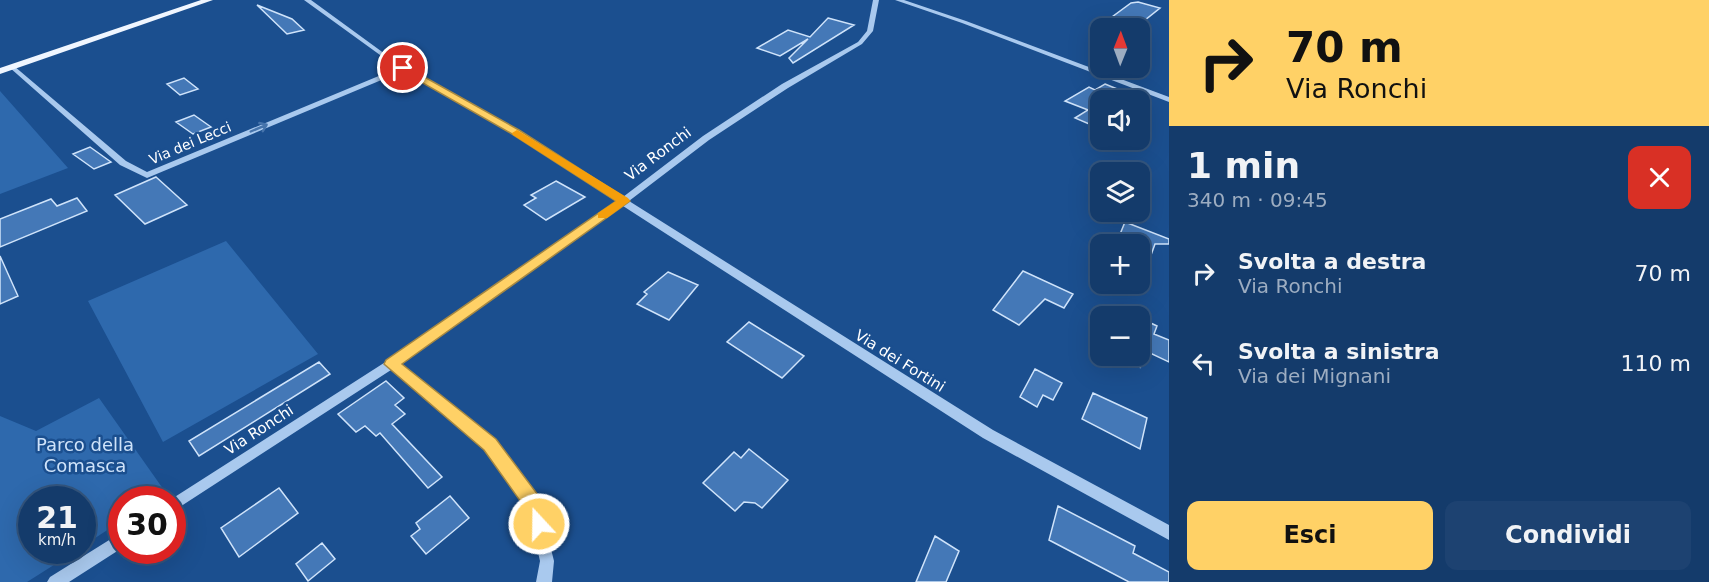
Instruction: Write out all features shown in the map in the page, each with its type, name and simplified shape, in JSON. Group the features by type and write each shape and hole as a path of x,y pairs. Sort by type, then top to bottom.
{"main road":[{"path":"0,71 209,0"}],"street":[{"name":"Via dei Fortini","path":"307,0 403,68 516,132 988,434 1169,533"},
{"name":"Via Ronchi","path":"186,497 391,364 784,86 860,43 870,31 876,0"},
{"path":"898,0 964,22 1169,100"},
{"name":"Via dei Lecci","path":"12,68 123,163 147,175 403,68"},
{"path":"391,364 490,444 534,506 547,561 544,582"},
{"path":"55,582 108,548"}],"green space":[{"path":"0,91 68,168 0,194"},
{"path":"226,241 318,354 163,442 88,301"},
{"name":"Parco della Comasca","path":"99,398 161,486 108,486 108,530 96,537 96,486 18,486 18,564 55,564 27,582 0,582 0,416 36,431"}],"building":[{"path":"1138,2 1160,8 1148,18 1111,18 1131,3"},
{"path":"257,5 292,19 304,30 287,34"},
{"path":"828,18 854,25 793,63 789,58 808,39 780,56 757,48 788,30 810,37"},
{"path":"184,78 198,89 180,95 167,84"},
{"path":"1105,84 1120,90 1095,90"},
{"path":"1089,87 1095,90 1090,90 1090,124 1075,118 1088,110 1065,101"},
{"path":"194,115 211,127 193,134 176,122"},
{"path":"90,147 111,162 94,169 73,154"},
{"path":"156,177 187,205 145,224 115,195"},
{"path":"556,181 585,197 546,220 524,205 536,198 531,195"},
{"path":"77,198 87,211 0,247 0,219 51,199 57,206"},
{"path":"1125,222 1169,239 1169,244 1155,244 1150,258 1150,234 1120,234"},
{"path":"0,256 18,296 0,304"},
{"path":"1023,271 1073,294 1064,308 1045,299 1019,325 993,310"},
{"path":"668,272 698,285 669,320 637,304 647,294 644,292"},
{"path":"749,322 804,356 782,378 727,342"},
{"path":"1150,323 1157,326 1154,334 1169,340 1169,362 1150,353"},
{"path":"319,362 330,374 199,456 189,441"},
{"path":"1035,369 1062,383 1053,400 1043,395 1037,407 1020,397"},
{"path":"386,381 404,398 395,405 405,414 392,424 442,477 428,488 380,433 376,436 365,426 356,432 338,414"},
{"path":"1093,393 1147,418 1140,449 1082,419"},
{"path":"749,449 788,480 762,508 755,503 744,502 735,511 703,483 734,452 741,458"},
{"path":"279,488 298,513 239,557 221,528"},
{"path":"450,496 469,518 426,554 411,536 420,529 416,523"},
{"path":"1058,506 1135,546 1133,553 1169,572 1169,582 1129,582 1049,540"},
{"path":"935,536 959,551 946,582 916,582"},
{"path":"322,543 335,559 308,581 296,564"}],"slow traffic":[{"path":"517,133 624,201 602,216"}],"route":[{"path":"403,68 516,132 624,201 391,364 490,444 534,506 539,524"}]}
